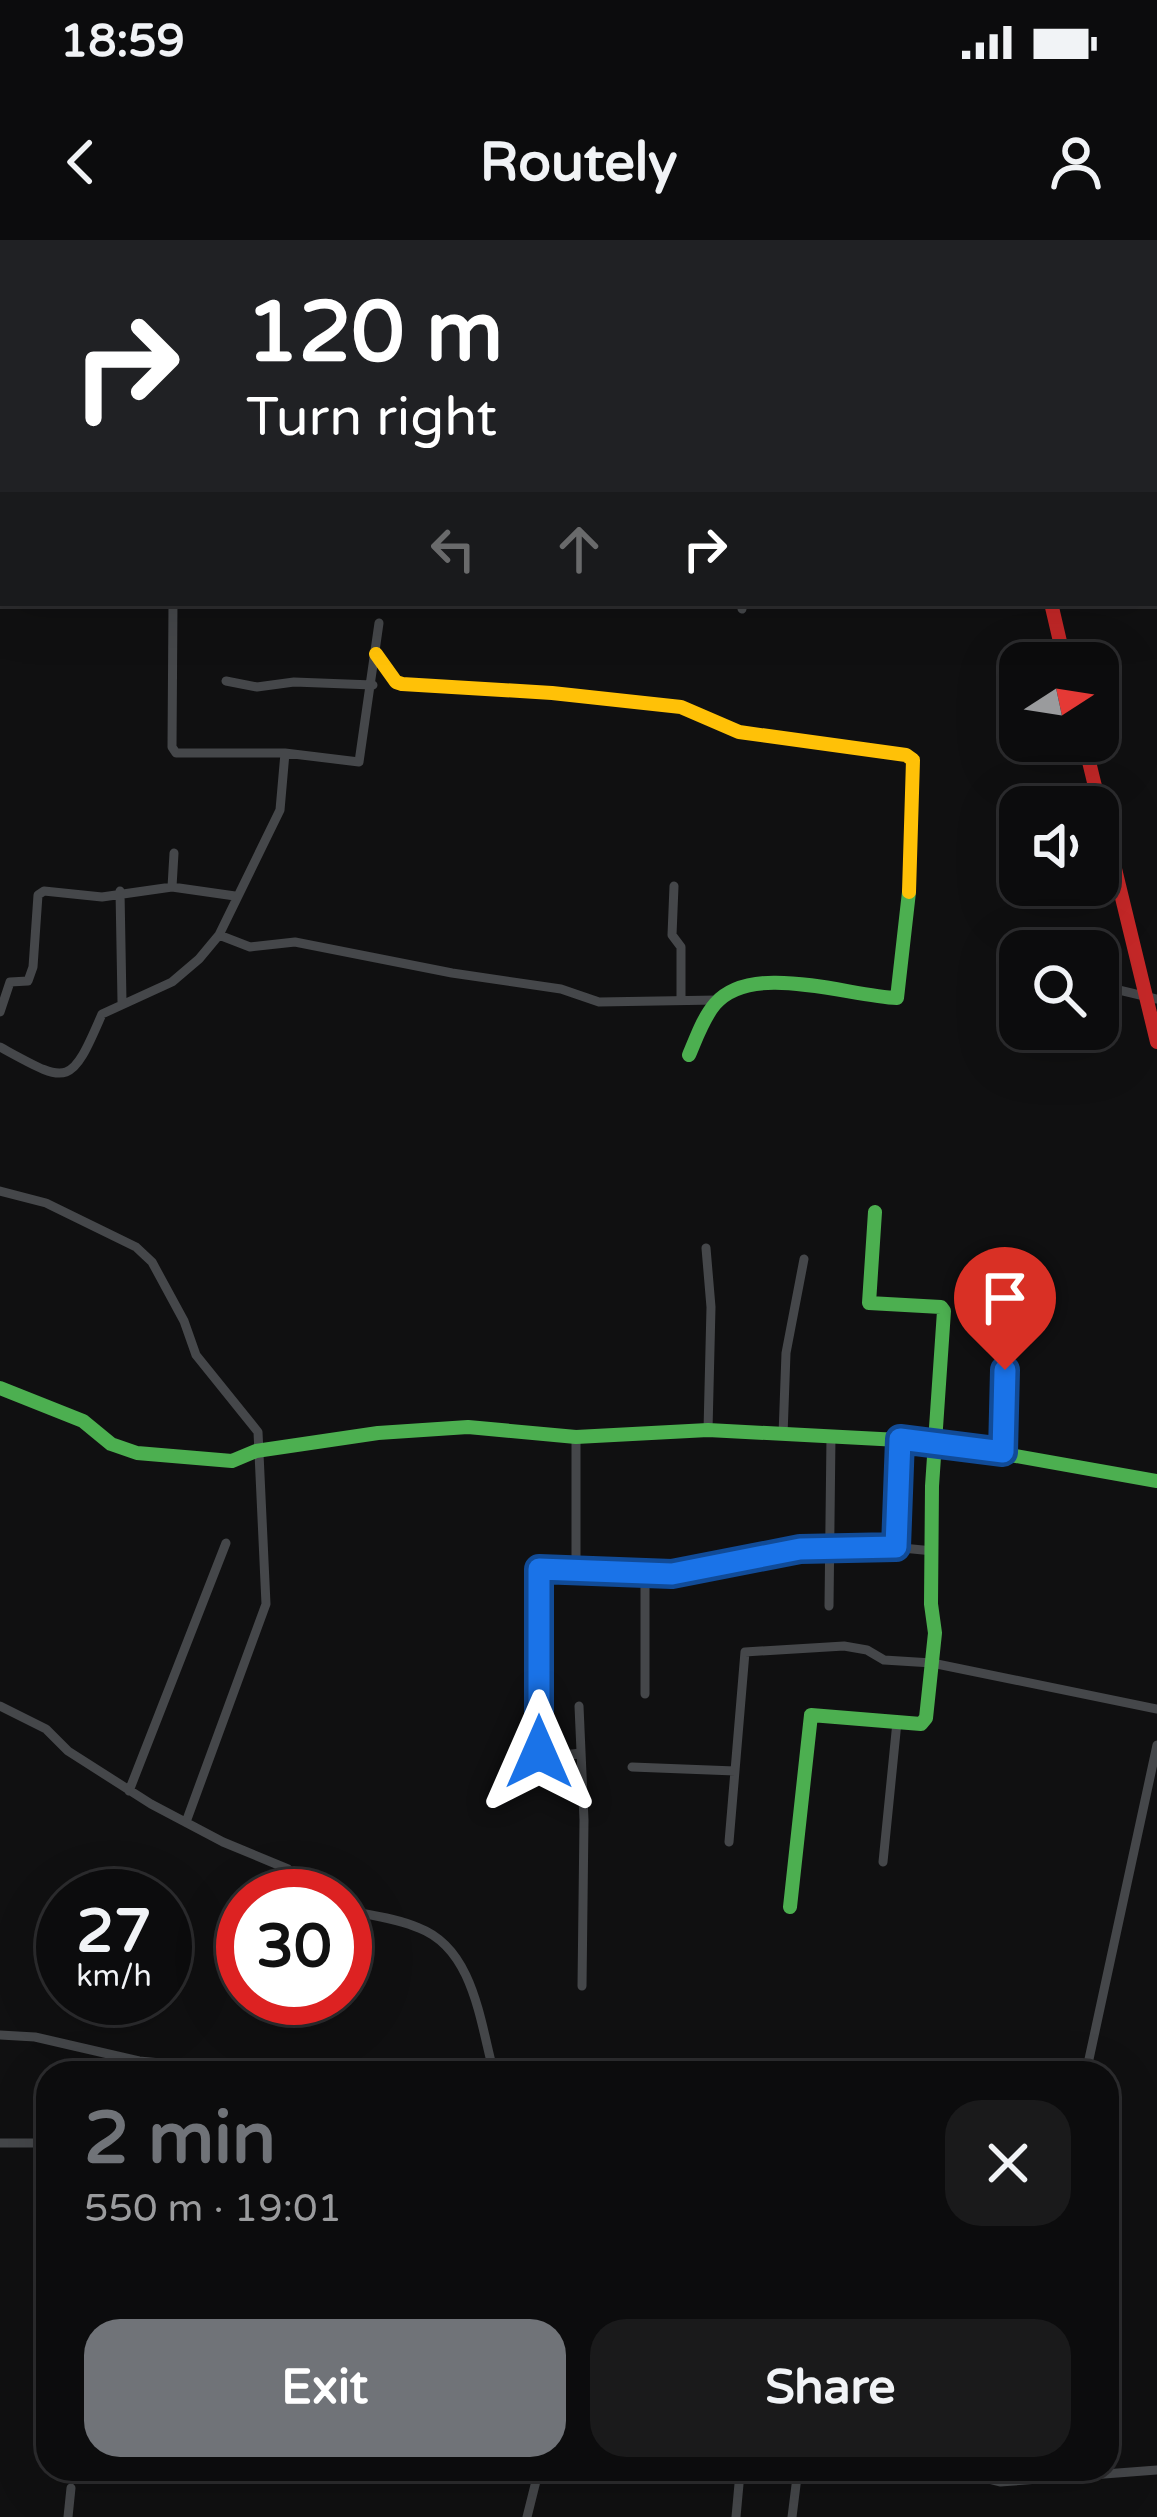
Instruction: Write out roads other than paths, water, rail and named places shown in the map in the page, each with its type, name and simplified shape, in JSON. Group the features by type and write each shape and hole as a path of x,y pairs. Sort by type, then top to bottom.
{"street":[{"path":"172,606 173,752 285,753 359,762 379,623"},
{"path":"1052,606 1060,642"},
{"path":"219,934 250,947 295,942 452,974 561,989 599,1002 717,1000 741,986 770,982 897,998 908,920 913,760 906,755 739,732 681,707 402,684 376,654"},
{"path":"226,681 257,687 294,682 373,686"},
{"path":"0,1047 52,1075 64,1076 88,1047 102,1014 172,982 199,959 219,934 280,810 285,753"},
{"path":"1089,762 1151,998 1157,1042"},
{"path":"172,887 173,853"},
{"path":"674,886 672,935 681,947 681,999"},
{"path":"0,1012 5,987 28,981 38,895 44,891 102,897 172,887 236,896"},
{"path":"120,892 122,1002"},
{"path":"1119,991 1151,998"},
{"path":"688,1055 717,1000"},
{"path":"0,1191 62,1210 136,1247 152,1262 184,1321 196,1355 257,1432 267,1598 186,1822"},
{"path":"790,1907 809,1719 815,1715 925,1723 932,1663 932,1486 944,1311 869,1303 875,1211"},
{"path":"706,1248 710,1307 707,1430"},
{"path":"783,1435 786,1353 804,1259"},
{"path":"1003,1452 1006,1326"},
{"path":"0,1388 83,1421 111,1444 137,1453 232,1461 256,1451 379,1433 468,1427 576,1437 707,1430 938,1442 1157,1481"},
{"path":"829,1606 831,1436"},
{"path":"576,1437 576,1570"},
{"path":"896,1547 900,1439"},
{"path":"129,1791 226,1543"},
{"path":"580,1753 544,1756 539,1752 538,1573 543,1569 672,1574 829,1546 933,1551"},
{"path":"645,1572 645,1694"},
{"path":"729,1842 743,1653 826,1645 867,1650 884,1660 932,1663 1157,1709"},
{"path":"0,1706 46,1729 68,1751 129,1791 286,1869"},
{"path":"579,1706 584,1820 582,1986"},
{"path":"883,1862 897,1722"},
{"path":"1089,2061 1157,1744"},
{"path":"632,1767 735,1771"},
{"path":"372,1917 423,1929 454,1953 470,1984 491,2061"},
{"path":"0,2035 35,2037 117,2061"},
{"path":"0,2143 36,2143"},
{"path":"1119,2473 1157,2470"},
{"path":"527,2517 535,2481"},
{"path":"792,2517 796,2481"},
{"path":"736,2517 739,2484"},
{"path":"68,2517 71,2488"}]}
